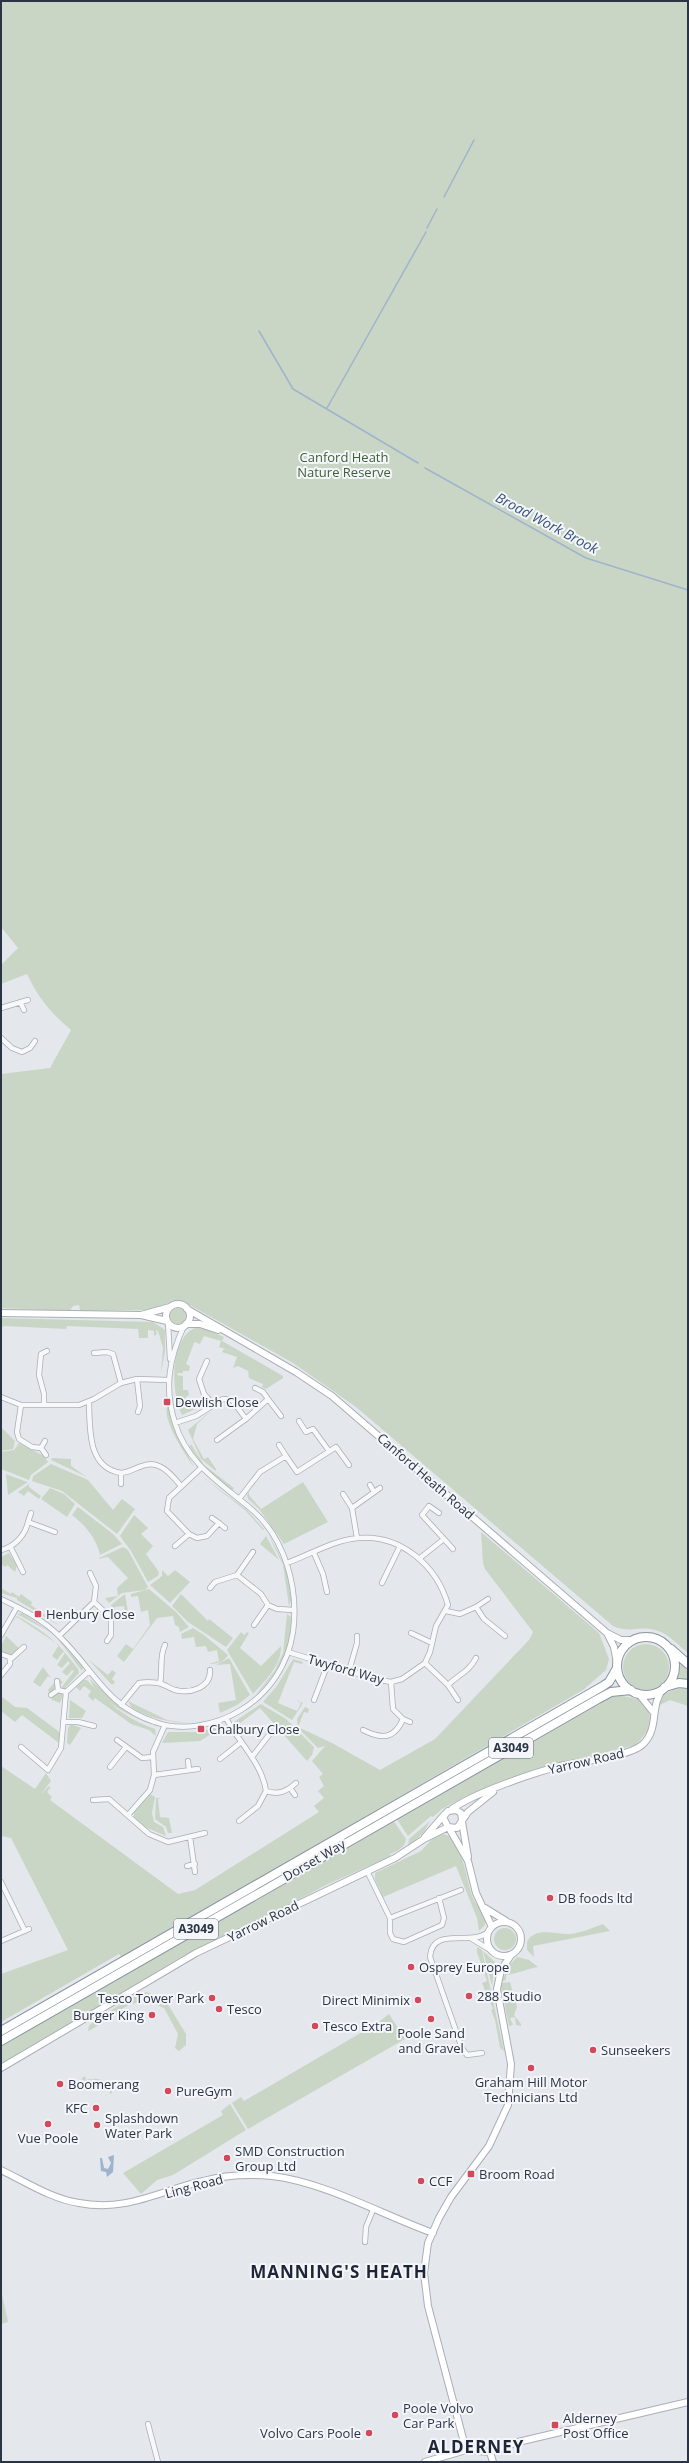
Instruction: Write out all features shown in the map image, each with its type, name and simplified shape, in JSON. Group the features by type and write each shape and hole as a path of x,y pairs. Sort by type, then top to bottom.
{"highway":[{"path":"632,1640 650,1638 667,1646 688,1664"},
{"name":"A3049","path":"617,1666 622,1650 632,1640"},
{"path":"664,1688 672,1678 675,1667 673,1656 667,1646"},
{"path":"617,1666 622,1681 634,1692"},
{"name":"Dorset Way","path":"1,2031 603,1686 609,1682 617,1666"},
{"name":"A3049","path":"634,1692 651,1694 679,1683 688,1684"},
{"name":"Dorset Way","path":"1,2041 598,1699 611,1692 634,1692"}],"street":[{"path":"1,1008 28,1000"},
{"path":"20,1002 24,1010"},
{"path":"1,1038 12,1048 22,1052 30,1048 35,1041"},
{"path":"1,1600 17,1607 59,1636 110,1697 146,1719 166,1725 196,1726 226,1718 246,1706 266,1689 279,1672 288,1652 294,1610 291,1577 287,1563 267,1527 252,1509 201,1468 185,1446 175,1423 170,1402 168,1380 171,1360 190,1315 187,1309 181,1304 141,1315"},
{"path":"170,1307 166,1311 171,1360"},
{"name":"Canford Heath Road","path":"187,1309 296,1372 332,1396 607,1633 621,1640 632,1640"},
{"path":"1,1313 141,1315 167,1322 177,1328 185,1325"},
{"name":"Canford Heath Road","path":"185,1325 205,1325 233,1336"},
{"path":"36,1349 41,1354"},
{"path":"41,1354 48,1351"},
{"path":"94,1353 107,1352 113,1354 121,1383"},
{"path":"41,1354 38,1375 44,1394 44,1404"},
{"path":"207,1361 199,1379 204,1394 213,1404"},
{"path":"1,1397 21,1405 79,1405 89,1402 121,1383 137,1379 168,1380"},
{"path":"137,1379 140,1406 138,1412"},
{"path":"255,1388 263,1392 281,1416"},
{"path":"175,1423 196,1416 213,1404 224,1399 232,1400 246,1419"},
{"path":"217,1440 246,1419 268,1399"},
{"path":"89,1402 90,1437 95,1454 109,1469 121,1473 135,1470 141,1466 156,1464 165,1469 180,1486"},
{"path":"21,1405 21,1418 17,1432 19,1439 32,1447 42,1448"},
{"path":"299,1421 306,1432 313,1429 329,1451"},
{"path":"42,1448 45,1441"},
{"path":"280,1445 301,1478"},
{"path":"42,1448 46,1455"},
{"path":"297,1472 336,1448 349,1465"},
{"path":"239,1499 260,1472 286,1456"},
{"path":"201,1468 180,1486 169,1498 166,1509 170,1516 189,1534 197,1538 204,1537 218,1523"},
{"path":"121,1473 121,1484"},
{"path":"370,1485 374,1492"},
{"path":"352,1508 380,1488"},
{"path":"343,1494 352,1508 357,1538"},
{"path":"438,1513 429,1506 422,1515 434,1525 452,1549"},
{"path":"1,1550 11,1548 27,1529 31,1513"},
{"path":"212,1518 225,1528"},
{"path":"28,1522 55,1532"},
{"path":"175,1546 189,1534"},
{"path":"287,1563 336,1543 357,1538 388,1541 400,1546 420,1558 443,1588 448,1605 446,1611 436,1626 425,1663 448,1686 458,1700"},
{"path":"420,1558 444,1539"},
{"path":"382,1583 400,1546"},
{"path":"11,1548 22,1572"},
{"path":"210,1588 215,1582 237,1575 253,1552"},
{"path":"314,1553 326,1585 327,1592"},
{"path":"59,1636 94,1602 96,1586 90,1573"},
{"path":"237,1575 261,1594 268,1605 277,1609 294,1610"},
{"path":"446,1611 460,1614 476,1607 488,1599"},
{"path":"94,1602 111,1618 111,1635 107,1641"},
{"path":"254,1625 268,1605"},
{"path":"1,1634 17,1607"},
{"path":"476,1607 484,1619 505,1636"},
{"path":"411,1633 432,1643"},
{"name":"Canford Heath Road","path":"607,1633 614,1647 617,1666"},
{"path":"348,1671 357,1643 357,1636"},
{"path":"160,1683 163,1665 161,1653 165,1645"},
{"path":"1,1654 10,1658 16,1656 24,1647"},
{"name":"Twyford Way","path":"288,1652 327,1666 391,1682 402,1679 425,1663"},
{"path":"1,1675 10,1664 10,1658"},
{"path":"448,1686 458,1675 471,1668 476,1658"},
{"path":"314,1700 327,1666"},
{"path":"121,1705 139,1683 160,1683 173,1690 191,1691 207,1683 211,1678 210,1670"},
{"path":"48,1770 61,1748 66,1692 89,1671"},
{"path":"57,1681 58,1690"},
{"path":"391,1682 393,1709 403,1719 410,1722"},
{"name":"Yarrow Road","path":"452,1809 496,1789 559,1767 637,1749 651,1732 655,1720 654,1713 658,1696 664,1688"},
{"path":"51,1695 58,1690 66,1692"},
{"path":"634,1692 654,1713"},
{"path":"226,1718 240,1743 262,1773 266,1791 258,1806 239,1821"},
{"path":"363,1730 375,1736 389,1736 400,1727 403,1719"},
{"path":"63,1722 85,1727 94,1726"},
{"path":"128,1815 150,1790 154,1775 153,1752 166,1725"},
{"path":"252,1758 269,1735"},
{"path":"117,1740 142,1758 153,1757"},
{"path":"220,1759 240,1743"},
{"path":"21,1747 52,1775"},
{"path":"110,1767 126,1747"},
{"path":"188,1761 189,1770"},
{"path":"154,1775 198,1769"},
{"path":"266,1791 275,1794 290,1788 296,1783"},
{"path":"290,1788 296,1794"},
{"name":"Yarrow Road","path":"462,1821 496,1789"},
{"path":"99,1791 100,1798"},
{"path":"93,1800 100,1798 109,1799 150,1834 168,1842 205,1833"},
{"path":"468,1861 443,1820 444,1815 452,1809 461,1813 468,1861 476,1893 484,1907 490,1930 487,1940 494,1952 501,1970"},
{"name":"Yarrow Road","path":"424,1839 444,1815"},
{"path":"448,1828 457,1828 462,1821"},
{"name":"Yarrow Road","path":"1,2068 196,1953 408,1851 424,1839 448,1828"},
{"path":"190,1837 195,1872"},
{"path":"187,1866 194,1864"},
{"path":"367,1871 390,1918 390,1934 393,1939 404,1942 442,1925 444,1918 439,1898"},
{"path":"1,1882 27,1930 1,1941"},
{"path":"390,1918 461,1890"},
{"path":"466,2450 425,2293 426,2254 433,2232 451,2197 497,2132 508,2105 511,2064 497,1989 501,1970 511,1955 518,1949 522,1938 516,1926 484,1907"},
{"path":"482,2053 467,2055 462,2048 430,1957 433,1946 440,1940 449,1937 471,1938 485,1936 498,1923 507,1922"},
{"path":"471,1938 502,1956 511,1955"},
{"name":"Ling Road","path":"1,2170 59,2198 80,2204 109,2206 128,2204 202,2181 240,2175 272,2176 302,2182 433,2232"},
{"path":"365,2242 366,2227 373,2210"},
{"path":"425,2462 466,2450 490,2452 518,2442 688,2402"},
{"path":"148,2424 158,2462"},
{"path":"490,2452 493,2462"}],"green space":[{"name":"Canford Heath Nature Reserve","path":"1,1 688,1 688,1653 669,1636 660,1632 644,1628 625,1629 613,1626 356,1407 293,1363 188,1304 176,1301 148,1310 80,1311 79,1305 73,1306 70,1311 1,1308 1,1074 50,1068 71,1030 46,1005 27,974 1,984 1,965 18,948 1,927"},
{"path":"178,1308 184,1310 186,1316 184,1322 178,1324 172,1322 170,1316 172,1310"},
{"path":"1,1318 153,1322 165,1330 165,1352 161,1373 163,1348 158,1331 156,1330 157,1334 154,1336 154,1331 148,1330 148,1338 139,1338 138,1329 67,1326 66,1329 4,1326 1,1328"},
{"path":"195,1328 202,1328 224,1337 222,1341 283,1376 283,1378 266,1389 262,1387 263,1384 249,1378 248,1371 238,1366 233,1368 237,1357 222,1352 224,1349 238,1353 219,1347 221,1341 204,1336 200,1344 194,1343 186,1364 190,1366 189,1371 183,1371 183,1373 178,1373 177,1375 183,1376 183,1390 188,1390 189,1395 185,1398 193,1408 202,1401 204,1405 182,1415 178,1406 174,1381 175,1368 180,1343 187,1334"},
{"path":"168,1405 176,1433 194,1467 180,1446 171,1427 166,1411"},
{"path":"211,1411 197,1424 193,1439 204,1459 208,1457 216,1471 223,1477 201,1459 188,1430"},
{"path":"1,1427 15,1441 13,1449 1,1451"},
{"path":"189,1441 204,1465 234,1488 232,1491 203,1465 189,1446 191,1445"},
{"path":"19,1443 44,1456 48,1462 31,1475 29,1480 1,1469 1,1452 14,1450"},
{"path":"52,1458 71,1459 71,1466 87,1477 51,1460"},
{"path":"51,1464 88,1480 113,1510 122,1499 135,1509 117,1534 62,1491 32,1481 33,1476"},
{"path":"6,1474 27,1482 28,1482 8,1495"},
{"path":"200,1475 246,1509 264,1529 263,1530 245,1510"},
{"path":"303,1482 328,1522 284,1544 259,1509 248,1499 247,1495 249,1491 249,1495 261,1509"},
{"path":"29,1484 29,1487 41,1496 39,1499 28,1491 24,1496 18,1492"},
{"path":"50,1488 64,1494 75,1504 67,1517 41,1499"},
{"path":"78,1507 113,1534 122,1544 100,1555 96,1543 90,1533 72,1515"},
{"path":"134,1515 148,1528 141,1534 153,1546 146,1554 159,1572 158,1576 148,1582 131,1551 120,1536"},
{"path":"481,1532 599,1633 609,1659 606,1670 583,1690 122,1958 119,1954 1,2022 1,1974 68,1950 11,1838 1,1836 1,1766 35,1789 46,1773 51,1781 41,1794 49,1786 52,1790 50,1788 47,1792 52,1797 50,1800 178,1894 195,1890 319,1812 314,1806 324,1798 318,1791 324,1786 319,1777 323,1774 312,1761 325,1746 318,1748 298,1728 297,1719 305,1707 309,1709 308,1713 304,1712 298,1727 332,1743 380,1770 435,1739 529,1640 533,1632 485,1569 483,1563"},
{"path":"268,1534 286,1569 291,1590 289,1606 283,1565"},
{"path":"266,1536 279,1560 260,1544"},
{"path":"123,1547 128,1550 148,1587 145,1590 122,1593 109,1603 105,1598 118,1596 117,1588 128,1578 108,1557 97,1559"},
{"path":"9,1553 17,1565 15,1572 7,1565 5,1567 1,1564 1,1557"},
{"path":"162,1570 168,1576 175,1570 190,1582 170,1603 150,1585 162,1576"},
{"path":"1,1588 11,1594 12,1592 19,1597 21,1594 32,1602 31,1605 60,1626 17,1600 17,1598 1,1593"},
{"path":"149,1589 176,1612 189,1627 180,1632 179,1627 175,1625 173,1616 157,1618 124,1662 117,1656 126,1644 133,1649 150,1625 148,1610 141,1612 138,1596 131,1597 131,1594"},
{"path":"125,1594 128,1612 125,1612 124,1606 115,1607 114,1614 111,1605"},
{"path":"181,1594 208,1621 209,1619 233,1638 226,1647 188,1622 172,1606"},
{"path":"22,1613 52,1633 17,1614"},
{"path":"287,1614 291,1617 291,1628 286,1650 282,1660 270,1679 255,1696 275,1670 283,1653"},
{"path":"17,1616 37,1628 56,1643 17,1617 14,1621"},
{"path":"193,1628 228,1655 220,1662 209,1664 219,1661 217,1650 208,1652 206,1646 196,1647 194,1637 182,1639 181,1634"},
{"path":"241,1632 244,1635 247,1632 249,1633 240,1648 261,1666 281,1646 281,1653 276,1666 253,1694 227,1650"},
{"path":"6,1636 21,1650 16,1656 1,1654 1,1646"},
{"path":"57,1638 83,1667 82,1671"},
{"path":"651,1644 663,1650 668,1658 668,1676 663,1684 655,1689 641,1690 629,1684 624,1676 623,1662 629,1650 637,1645"},
{"path":"59,1646 64,1651 78,1669 79,1673 63,1690 61,1688 74,1671 72,1670 67,1676 62,1672 70,1663 68,1661 62,1668 57,1665 65,1653 63,1652 57,1660 52,1656"},
{"path":"229,1658 250,1695 237,1705 220,1713 218,1703 236,1700 230,1664 216,1665"},
{"path":"293,1659 303,1662 302,1664 294,1662 278,1703 297,1711 301,1703 296,1700 303,1703 292,1720 263,1702 277,1686"},
{"path":"678,1659 688,1668 688,1681 675,1679 676,1660"},
{"path":"89,1660 108,1675 112,1670 116,1673 112,1679 115,1682 112,1685"},
{"path":"43,1667 51,1678 48,1676 40,1687 33,1682"},
{"path":"58,1678 63,1682 58,1687 63,1695 60,1703 52,1700 48,1690"},
{"path":"90,1679 121,1708 159,1727 140,1720 119,1709 101,1695 94,1687"},
{"path":"83,1680 87,1680 102,1696 126,1715 155,1729 156,1736 149,1730 131,1724 95,1698 93,1701 88,1696 91,1691 84,1686 80,1691 76,1687"},
{"path":"679,1688 688,1689 688,1706 670,1700 660,1705 657,1710 664,1695"},
{"path":"617,1695 638,1699 648,1710 650,1717 648,1730 636,1745 569,1761 467,1797 466,1796 442,1809 433,1817 431,1816 408,1836 396,1818 610,1696"},
{"path":"1,1696 15,1707 27,1708 58,1731 60,1734 59,1743 22,1715 15,1722 1,1711"},
{"path":"70,1700 86,1711 82,1718 69,1718"},
{"path":"128,1701 167,1720 188,1723 173,1722 152,1717 132,1708"},
{"path":"261,1704 286,1719 314,1747 312,1755 307,1761 260,1708 235,1727 234,1722"},
{"path":"71,1724 81,1728 70,1745 67,1743 68,1728"},
{"path":"224,1726 200,1741 162,1743 168,1732 195,1732"},
{"path":"150,1794 155,1797 152,1813 154,1822 163,1827 166,1836 145,1827 134,1817 134,1811"},
{"path":"156,1798 161,1798 158,1799 160,1817 169,1818 172,1833 168,1833 166,1827 155,1819"},
{"path":"393,1820 406,1839 404,1845 390,1854 391,1856 326,1885 228,1937 184,1955 1,2065 1,2045"},
{"path":"430,1821 424,1832 408,1847 409,1839"},
{"path":"443,1834 450,1837 459,1851 473,1898 483,1914 485,1925 479,1931 477,1918 456,1866 383,1897 375,1879 375,1873 421,1851 432,1839"},
{"path":"603,1924 610,1931 533,1946 534,1957 527,1950 527,1942 535,1934 546,1932 570,1934"},
{"path":"505,1928 513,1931 516,1939 513,1947 505,1950 497,1947 494,1939 497,1931"},
{"path":"477,1947 482,1950 504,2051 500,2048 495,2020 491,2010 493,2009 482,1983 487,1981 477,1952"},
{"path":"483,1951 495,1962 492,1986"},
{"path":"517,1957 529,1960 538,1967 506,1975 506,1980 502,1981 507,1968"},
{"path":"510,1982 517,2007 514,2015 521,2026 516,2025 515,2017 510,2018 513,2025 509,2026 501,1986 502,1983"},
{"path":"146,1992 164,1998 186,2034 186,2045 179,2051 175,2048 178,2034 164,2008 152,2003 142,2002 132,2004 123,2008 98,2026 88,2031 89,2026 94,2021 129,1999"},
{"path":"389,2014 405,2039 248,2129 232,2103 241,2097 244,2101 376,2024"},
{"path":"85,2076 86,2080 92,2079 90,2083 81,2079"},
{"path":"92,2079 111,2085 112,2093 109,2094 111,2090"},
{"path":"230,2104 246,2130 173,2175 157,2180 141,2194 123,2173 223,2115 221,2111"},
{"path":"1,2290 8,2322 1,2324"}],"water":[{"path":"114,2155 113,2172 107,2177 106,2172 101,2171 100,2158 102,2158 104,2168 108,2169 111,2163 108,2157"}],"waterway":[{"path":"444,197 474,140"},
{"path":"427,228 437,209"},
{"path":"327,408 426,232"},
{"name":"Broad Work Brook","path":"259,331 293,389 418,463"},
{"name":"Broad Work Brook","path":"425,468 586,558 688,590"}],"place":[{"name":"Dewlish Close","path":"167,1402"},
{"name":"Henbury Close","path":"38,1614"},
{"name":"Chalbury Close","path":"201,1729"},
{"name":"DB foods ltd","path":"550,1898"},
{"name":"Osprey Europe","path":"411,1967"},
{"name":"288 Studio","path":"469,1996"},
{"name":"Tesco Tower Park","path":"212,1998"},
{"name":"Direct Minimix","path":"418,2000"},
{"name":"Tesco","path":"219,2009"},
{"name":"Burger King","path":"152,2015"},
{"name":"Poole Sand and Gravel","path":"431,2019"},
{"name":"Tesco Extra","path":"315,2026"},
{"name":"Sunseekers","path":"593,2050"},
{"name":"Graham Hill Motor Technicians Ltd","path":"531,2068"},
{"name":"Boomerang","path":"60,2084"},
{"name":"PureGym","path":"168,2091"},
{"name":"KFC","path":"96,2108"},
{"name":"Vue Poole","path":"48,2124"},
{"name":"Splashdown Water Park","path":"97,2125"},
{"name":"SMD Construction Group Ltd","path":"227,2158"},
{"name":"Broom Road","path":"471,2174"},
{"name":"CCF","path":"421,2181"},
{"name":"Poole Volvo Car Park","path":"395,2415"},
{"name":"Alderney Post Office","path":"555,2425"},
{"name":"Volvo Cars Poole","path":"369,2433"}],"district":[{"name":"MANNING'S HEATH","path":"339,2272"},
{"name":"ALDERNEY","path":"476,2447"}]}
